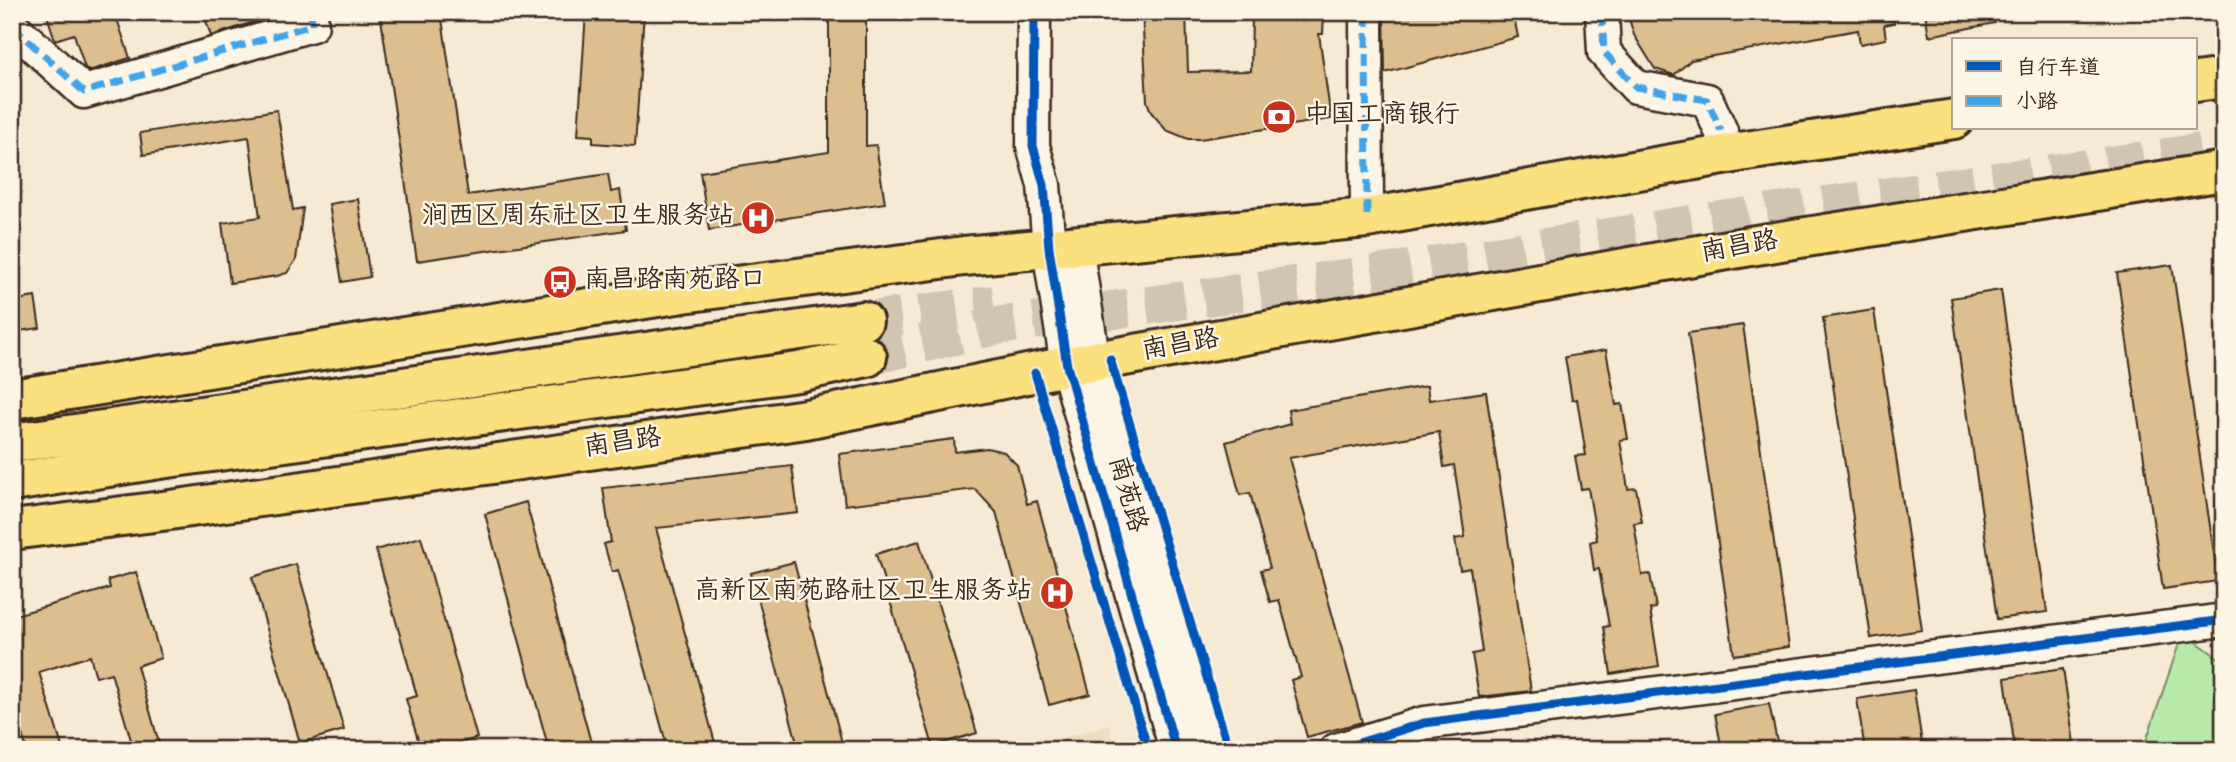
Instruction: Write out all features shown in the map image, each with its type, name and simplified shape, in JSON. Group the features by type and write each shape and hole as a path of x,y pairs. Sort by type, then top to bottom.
{"main road":[{"path":"2198,82 2224,78"},
{"path":"12,399 683,293 964,256 1367,218 1740,152 1952,119"},
{"name":"南昌路","path":"12,530 806,419 1080,364 1756,245 2224,171"},
{"name":"南昌路","path":"12,443 865,339 798,372 174,457 12,482"}],"street":[{"path":"12,26 84,92 312,26 311,12"},
{"name":"南苑路","path":"1034,12 1033,146 1063,247 1080,364 1175,750"},
{"path":"1366,12 1367,218"},
{"path":"1602,12 1604,52 1636,87 1707,100 1721,131"},
{"name":"南苑路","path":"1080,364 1206,750"},
{"path":"1336,750 1378,744 1424,723 2224,620"}],"shaded area":[{"path":"1109,724 1116,750 1021,750"}],"green space":[{"path":"2183,632 2224,662 2224,750 2143,750"}],"building":[{"path":"46,12 126,12 127,16 117,19 130,58 89,71 85,68 74,34 55,40"},
{"path":"203,12 272,12 272,16 211,36"},
{"path":"380,12 441,12 468,195 608,174 611,192 620,190 626,230 417,261"},
{"path":"586,12 644,12 635,146 593,143 593,136 578,135"},
{"path":"829,12 866,12 866,146 876,145 885,203 709,230 700,172 829,152"},
{"path":"1142,12 1186,12 1188,72 1251,71 1252,12 1324,12 1323,34 1319,34 1331,119 1200,139 1188,139 1166,130 1151,112 1147,101"},
{"path":"1384,12 1513,12 1518,37 1385,73"},
{"path":"1627,12 1681,12 1684,20 1727,12 1893,12 1894,23 1884,25 1886,39 1860,44 1858,30 1691,60 1674,75 1655,69 1634,35"},
{"path":"1925,12 1994,12 1995,23 1929,36"},
{"path":"277,110 293,210 303,208 296,260 287,273 230,283 222,223 260,217 249,137 143,155 140,133"},
{"path":"358,199 370,277 342,282 329,204"},
{"path":"2172,265 2218,581 2163,589 2117,273"},
{"path":"2001,290 2047,612 1997,619 1951,298"},
{"path":"35,297 40,328 12,332 12,301"},
{"path":"1874,310 1922,630 1871,638 1823,318"},
{"path":"1743,325 1789,647 1734,655 1688,333"},
{"path":"1606,350 1616,405 1622,404 1628,439 1620,440 1628,489 1636,488 1642,522 1634,523 1642,575 1650,574 1656,608 1650,609 1659,666 1611,674 1604,627 1609,626 1599,569 1594,570 1590,542 1597,540 1588,488 1581,489 1575,456 1586,455 1577,399 1572,400 1565,357"},
{"path":"1427,386 1429,400 1486,392 1531,691 1479,697 1472,654 1482,652 1470,568 1460,570 1455,539 1465,537 1454,465 1444,467 1439,432 1289,458 1362,722 1307,737 1291,680 1301,677 1279,600 1270,602 1261,570 1270,568 1250,493 1240,495 1226,442 1290,424 1288,410"},
{"path":"954,439 955,452 987,448 1004,452 1017,465 1027,504 1037,501 1090,694 1049,705 996,512 975,489 845,505 839,454"},
{"path":"792,466 798,513 656,528 717,750 668,750 618,570 612,572 604,544 611,542 603,488"},
{"path":"526,502 593,750 549,750 485,514"},
{"path":"421,537 477,738 436,750 421,750 406,699 417,696 376,550"},
{"path":"919,541 977,733 933,746 876,554"},
{"path":"794,562 844,750 799,750 751,573"},
{"path":"296,564 344,730 300,743 252,577"},
{"path":"136,572 161,658 137,666 161,750 134,750 111,673 96,677 90,656 39,672 63,750 27,750 12,703 12,616 110,588 108,580"},
{"path":"2063,669 2075,750 2015,750 2005,678"},
{"path":"1914,690 1923,750 1865,750 1857,699"},
{"path":"1769,704 1779,750 1722,750 1715,714"}],"tunnel":[{"path":"867,357 996,326 1390,272 1679,226 2224,149"},
{"path":"863,321 994,304"}],"marked path":[{"path":"12,26 84,92 312,25 311,12"},
{"path":"1366,12 1367,218"},
{"path":"1602,12 1604,52 1636,87 1707,100 1721,131"}],"cycle path":[{"path":"1034,12 1033,146 1044,185 1049,248 1067,366 1176,750"},
{"path":"1110,359 1229,750"},
{"path":"1035,373 1148,750"},
{"path":"1336,750 1424,723 2224,620"}],"place":[{"name":"中国工商银行","path":"1279,117"},
{"name":"涧西区周东社区卫生服务站","path":"758,218"},
{"name":"南昌路南苑路口","path":"560,282"},
{"name":"高新区南苑路社区卫生服务站","path":"1057,593"}]}
